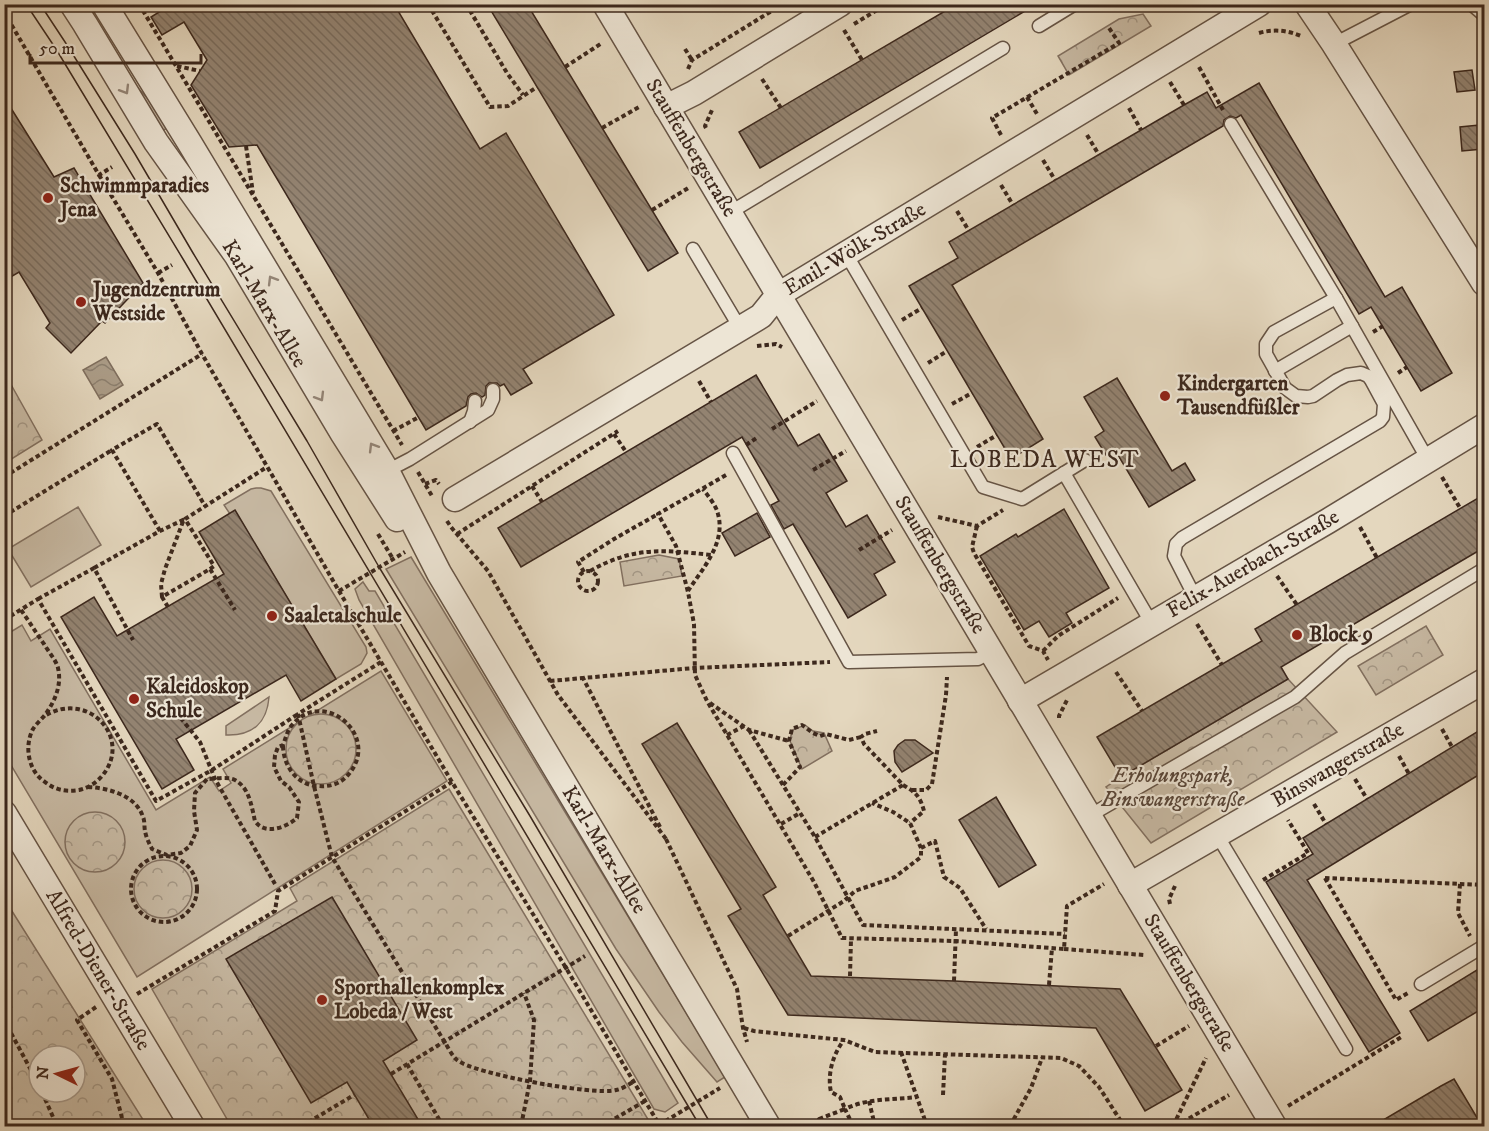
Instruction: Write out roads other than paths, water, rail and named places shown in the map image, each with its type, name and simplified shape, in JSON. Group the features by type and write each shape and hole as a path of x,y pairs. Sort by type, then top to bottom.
{"street":[{"name":"Karl-Marx-Allee","path":"72,4 156,142 237,256 290,347 379,475 415,546 438,573"},
{"name":"Karl-Marx-Allee","path":"104,4 189,142 379,475 768,1126"},
{"name":"Stauffenbergstraße","path":"605,4 656,105 729,213 1089,816 1119,883 1274,1126"},
{"name":"Emil-Wölk-Straße","path":"445,506 747,337 778,295 1259,4"},
{"path":"1307,4 1485,282"},
{"path":"656,105 694,93 838,5"},
{"name":"Felix-Auerbach-Straße","path":"1020,701 1329,521 1430,471 1485,426"},
{"name":"Binswangerstraße","path":"1119,883 1217,835 1485,681"},
{"name":"Alfred-Diener-Straße","path":"4,813 192,1126"}],"lane":[{"path":"1039,26 1075,4"},
{"path":"1334,44 1411,4"},
{"path":"1471,4 1485,15"},
{"path":"729,213 1003,48"},
{"path":"1231,124 1336,298 1430,471"},
{"path":"693,249 747,337"},
{"path":"846,254 983,487 1022,499 1085,460"},
{"path":"1196,599 1174,556 1176,544 1182,538 1380,421 1383,417 1384,404 1371,380 1361,373 1347,375 1313,396 1303,398 1285,388 1266,354 1266,344 1274,332 1336,298"},
{"path":"1275,371 1352,326"},
{"path":"379,475 410,459 488,410 493,399 493,390"},
{"path":"470,423 475,400"},
{"path":"733,453 849,662 978,659 991,652"},
{"path":"1064,473 1152,624"},
{"path":"1089,816 1295,697 1345,653 1485,569"},
{"path":"1217,835 1346,1049"},
{"path":"1421,984 1481,948"}],"water":[{"path":"106,357 123,385 100,399 83,370"}],"tram line":[{"path":"26,4 56,49 183,259 700,1126"},
{"path":"40,4 135,154 307,441 379,567 530,816 712,1126"}],"place":[{"name":"Schwimmparadies Jena","path":"48,198"},
{"name":"Jugendzentrum Westside","path":"81,302"},
{"name":"Kindergarten Tausendfüßler","path":"1165,396"},
{"name":"Saaletalschule","path":"272,616"},
{"name":"Block 9","path":"1297,635"},
{"name":"Kaleidoskop Schule","path":"134,699"},
{"name":"Sporthallenkomplex Lobeda / West","path":"322,1000"}],"district":[{"name":"LOBEDA WEST","path":"1045,460"}],"park label":[{"name":"Erholungspark, Binswangerstraße","path":"1173,788"}]}
